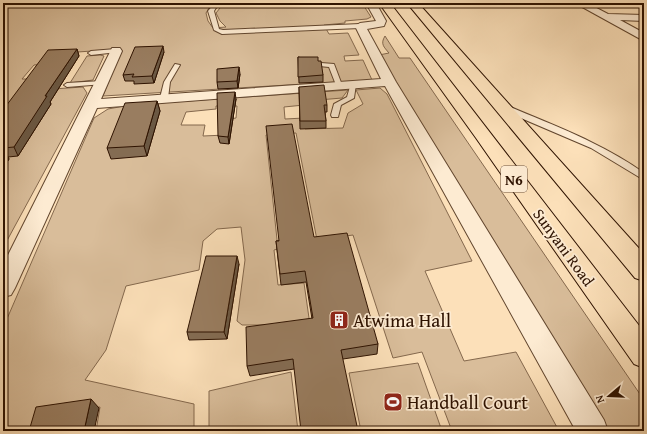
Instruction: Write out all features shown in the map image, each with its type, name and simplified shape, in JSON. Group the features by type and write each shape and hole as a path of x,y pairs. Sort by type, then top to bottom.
{"main road":[{"name":"Sunyani Road","path":"384,3 443,78 578,267 644,355"},
{"name":"N6","path":"412,3 644,271"}],"street":[{"path":"371,3 381,21 380,24 360,26 389,82 593,431"},
{"path":"580,3 603,17 644,38"},
{"path":"603,17 644,18"},
{"path":"3,288 116,51"},
{"path":"92,104 389,82"}],"lane":[{"path":"217,3 210,11 217,30 222,32 360,26"},
{"path":"91,53 116,51"},
{"path":"164,98 167,82 177,65"},
{"path":"321,65 332,65 346,85 350,98 338,104 335,115"},
{"path":"67,85 102,83"},
{"path":"504,108 594,145 630,166 644,177"}],"shaded area":[{"path":"3,3 212,3 206,13 208,21 213,28 226,27 220,21 216,13 224,3 362,3 371,17 367,19 345,21 345,23 324,25 329,34 348,33 359,55 344,56 345,61 363,60 372,80 103,96 121,49 63,53 45,64 34,65 22,79 34,79 37,90 83,87 87,93 3,248"},
{"path":"385,36 399,58 410,58 644,400 644,431 608,431 379,55 389,53 384,47 383,43"},
{"path":"87,56 104,56 93,80 70,83"},
{"path":"380,88 387,94 472,261 425,271 464,361 516,352 559,431 452,431 422,352 393,358 353,235 317,240 296,133 266,135 278,249 274,250 278,285 304,283 310,325 242,325 237,321 245,260 241,227 217,229 203,241 199,270 126,286 106,350 85,380 194,404 194,431 96,431 100,407 45,415 40,431 3,431 3,328 94,118 108,109 130,105 348,90 342,98 307,101 304,105 284,107 285,119 304,118 305,129 343,128 348,113 363,104 356,90","holes":["216,106 237,106 236,118 229,119 226,135 203,136 205,125 181,125 186,112 216,109"]},
{"name":"Handball Court","path":"418,363 442,431 361,431 349,373"},
{"path":"291,372 298,431 209,431 209,391"}],"building":[{"path":"163,46 152,76 132,77 134,74 123,75 135,47"},
{"path":"77,49 45,96 47,96 14,147 3,148 3,110 48,50"},
{"path":"298,57 318,57 318,61 321,61 323,75 298,77"},
{"path":"239,67 237,81 217,82 217,69"},
{"path":"324,85 327,105 324,105 326,121 300,121 299,87"},
{"path":"235,92 228,137 218,136 217,93"},
{"path":"157,101 144,146 107,148 125,103"},
{"path":"292,124 314,237 347,233 378,344 341,350 358,431 301,431 293,359 247,366 246,327 313,318 305,271 280,274 276,241 279,241 266,126"},
{"path":"206,256 237,256 224,332 187,332"},
{"path":"91,399 84,431 29,431 36,407"}],"place":[{"name":"Atwima Hall","path":"339,320"},
{"name":"Handball Court","path":"393,402"}]}
